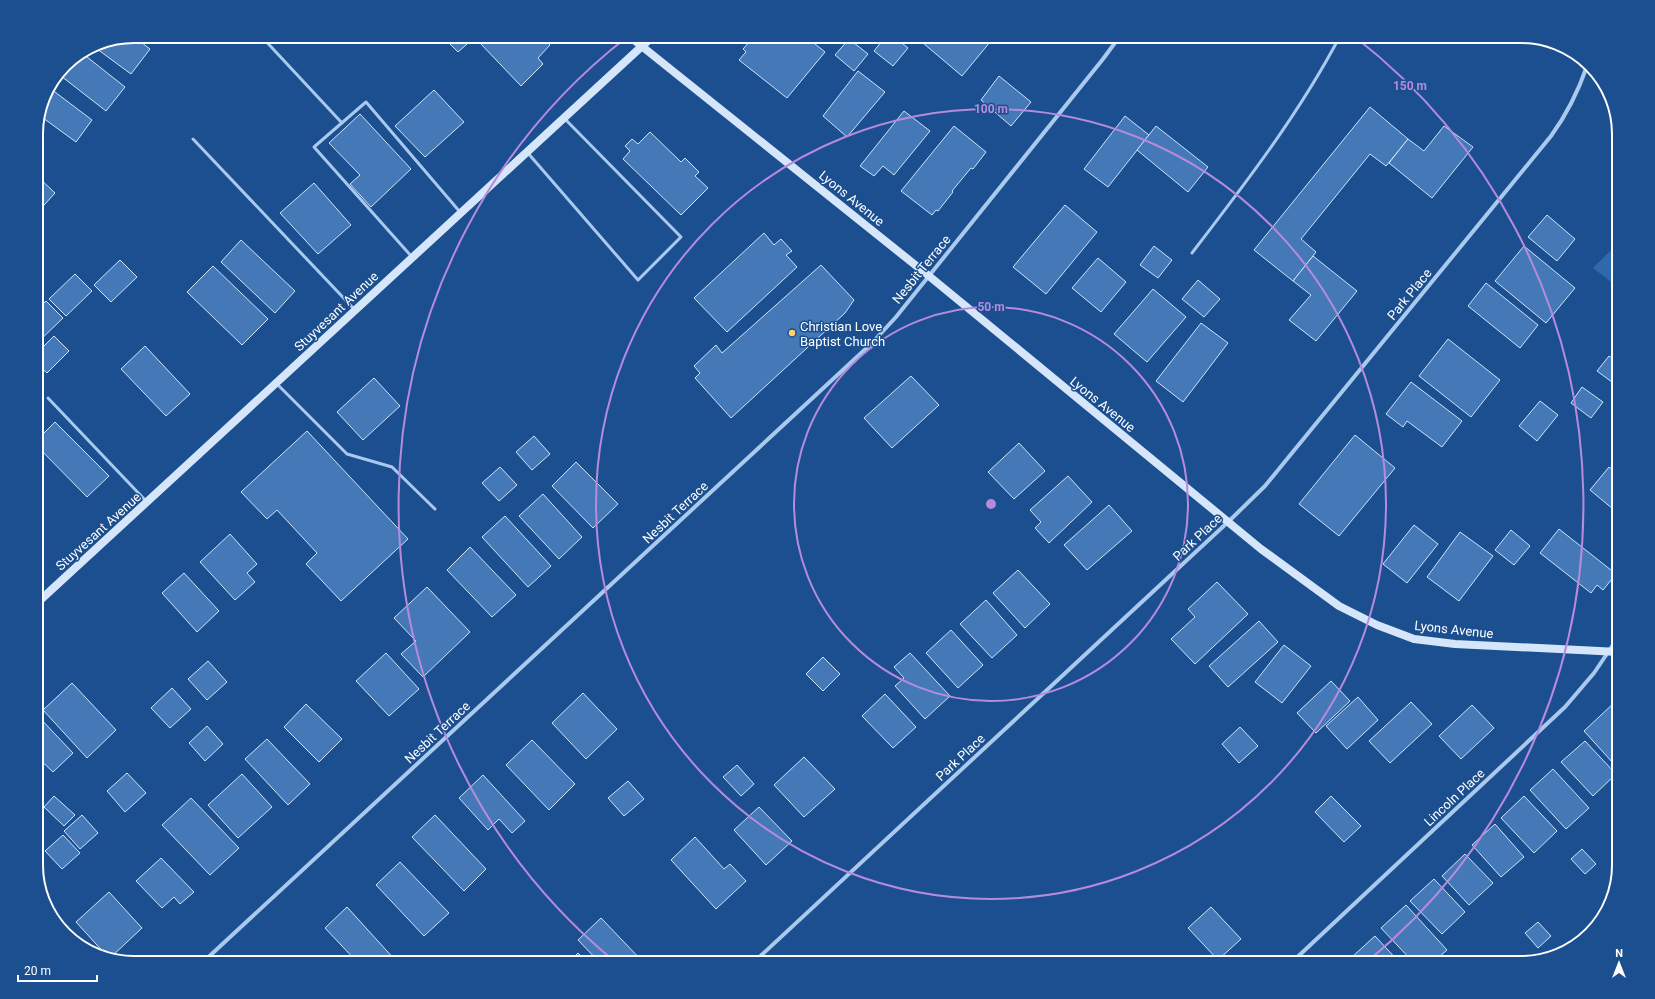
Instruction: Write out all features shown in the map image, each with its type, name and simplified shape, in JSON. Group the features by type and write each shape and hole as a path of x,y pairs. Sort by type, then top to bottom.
{"main road":[{"name":"Lyons Avenue","path":"638,43 929,276 1290,572 1339,606 1357,617 1394,632 1414,638 1455,644 1612,651"},
{"name":"Stuyvesant Avenue","path":"43,598 645,43"}],"street":[{"name":"Nesbit Terrace","path":"210,956 872,343 929,276 1115,43"},
{"name":"Park Place","path":"761,956 1228,522 1272,477 1551,136 1567,114 1579,89 1585,70"},
{"name":"Lincoln Place","path":"1298,956 1565,707 1612,654"}],"lane":[{"path":"268,43 342,123"},
{"path":"1192,253 1264,159 1320,73 1336,43"},
{"path":"412,257 314,147 366,102 461,213"},
{"path":"527,152 638,280 681,237 564,118"},
{"path":"193,139 355,310"},
{"path":"276,383 347,454 392,467 435,509"},
{"path":"48,398 148,502"}],"shaded area":[{"path":"1612,249 1612,283 1593,268"}],"building":[{"path":"142,43 150,49 131,74 99,50 122,44"},
{"path":"449,43 468,43 458,52"},
{"path":"480,43 548,43 550,45 538,58 543,64 521,86"},
{"path":"748,43 814,43 825,52 787,98 739,60 746,52 743,49"},
{"path":"846,43 854,43 868,54 854,71 835,55"},
{"path":"880,43 902,43 908,48 893,66 874,51"},
{"path":"923,43 989,43 962,76"},
{"path":"87,57 125,87 106,111 63,78 74,66"},
{"path":"858,71 885,92 847,137 823,116"},
{"path":"999,76 1031,102 1011,126 981,100"},
{"path":"434,90 464,122 425,157 395,126"},
{"path":"54,91 92,120 76,142 45,119"},
{"path":"1370,107 1408,139 1386,166 1370,154 1301,239 1316,252 1293,281 1254,250"},
{"path":"904,111 930,131 894,175 883,166 874,176 860,166"},
{"path":"360,114 411,169 371,207 350,184 360,175 329,143"},
{"path":"1125,116 1149,135 1108,187 1084,169"},
{"path":"954,126 986,152 973,169 971,168 952,191 953,192 938,211 936,210 932,215 901,191"},
{"path":"1156,126 1208,167 1188,192 1137,150"},
{"path":"1444,126 1473,147 1432,198 1389,163 1408,139 1424,151"},
{"path":"650,132 681,162 685,158 699,172 695,176 708,188 681,215 623,159 630,151 625,146 632,139 638,144"},
{"path":"43,182 55,193 43,206"},
{"path":"314,183 351,225 318,254 280,213"},
{"path":"1065,205 1097,232 1046,294 1013,267"},
{"path":"1547,215 1575,239 1557,261 1528,237"},
{"path":"764,233 774,245 781,239 792,251 786,255 797,267 727,332 694,298"},
{"path":"241,240 295,291 275,313 221,262"},
{"path":"1154,246 1172,260 1158,278 1140,265"},
{"path":"1524,246 1575,288 1546,323 1495,281"},
{"path":"1313,256 1357,291 1316,341 1289,320 1311,295 1293,281"},
{"path":"1098,258 1126,282 1101,312 1072,288"},
{"path":"120,260 137,277 111,302 94,285"},
{"path":"821,265 854,300 845,313 731,418 695,378 700,373 694,366 716,345 722,353"},
{"path":"213,266 268,319 242,345 187,292"},
{"path":"75,274 92,291 66,316 49,299"},
{"path":"1198,280 1220,299 1204,317 1182,299"},
{"path":"1486,283 1538,325 1520,348 1468,306"},
{"path":"1153,289 1186,317 1147,362 1114,334"},
{"path":"46,301 63,318 43,337 43,304"},
{"path":"1201,323 1228,343 1183,402 1156,381"},
{"path":"54,336 69,351 47,373 43,369 43,347"},
{"path":"1448,339 1500,380 1471,417 1419,376"},
{"path":"145,346 190,394 166,416 121,369"},
{"path":"1609,356 1612,358 1612,382 1597,371"},
{"path":"911,376 939,405 892,448 864,418"},
{"path":"374,378 400,406 363,440 337,412"},
{"path":"1411,382 1462,421 1442,447 1407,421 1403,427 1386,414"},
{"path":"1582,387 1603,402 1591,418 1571,403"},
{"path":"1540,401 1558,415 1537,441 1519,426"},
{"path":"55,422 109,476 87,497 43,452 43,434"},
{"path":"307,431 408,539 341,601 306,564 317,553 277,510 267,519 241,492"},
{"path":"1355,435 1395,468 1339,536 1299,504"},
{"path":"534,436 550,454 532,470 516,452"},
{"path":"1019,443 1045,471 1014,499 988,472"},
{"path":"576,462 618,504 593,528 552,486"},
{"path":"500,467 517,485 499,501 482,483"},
{"path":"1609,467 1612,469 1612,508 1590,490"},
{"path":"1068,476 1092,502 1049,543 1035,528 1041,522 1030,510"},
{"path":"543,494 582,537 559,559 519,516"},
{"path":"1109,505 1132,531 1087,570 1064,545"},
{"path":"505,516 551,566 528,587 482,537"},
{"path":"1414,525 1438,544 1407,583 1383,564"},
{"path":"1559,529 1612,571 1612,579 1603,590 1597,585 1591,593 1540,553"},
{"path":"1511,530 1530,546 1514,565 1495,550"},
{"path":"1460,532 1493,556 1459,601 1427,577"},
{"path":"230,534 257,564 247,573 255,582 235,600 200,562"},
{"path":"470,547 516,595 492,617 447,570"},
{"path":"1018,570 1050,604 1025,628 993,593"},
{"path":"184,573 219,611 197,632 162,593"},
{"path":"1217,582 1248,614 1195,664 1171,639 1195,617 1188,609"},
{"path":"427,587 470,632 423,677 401,654 416,641 394,618"},
{"path":"986,600 1017,635 992,658 960,624"},
{"path":"1259,621 1278,642 1228,687 1209,666"},
{"path":"951,630 983,665 958,688 926,653"},
{"path":"1284,645 1311,666 1282,703 1255,682"},
{"path":"386,653 419,689 389,716 356,681"},
{"path":"910,653 950,696 925,719 895,686 904,678 894,667"},
{"path":"823,657 840,674 823,691 806,674"},
{"path":"208,661 227,682 207,700 188,679"},
{"path":"1331,681 1350,701 1316,733 1297,713"},
{"path":"72,683 116,730 87,758 43,710"},
{"path":"172,688 191,709 170,728 151,708"},
{"path":"583,693 617,729 586,759 552,723"},
{"path":"885,694 916,727 893,748 862,716"},
{"path":"1358,697 1378,720 1347,749 1326,726"},
{"path":"1411,702 1432,724 1390,763 1369,741"},
{"path":"306,704 342,739 319,762 284,727"},
{"path":"1472,705 1494,728 1461,759 1439,736"},
{"path":"1612,705 1612,762 1584,731"},
{"path":"43,721 73,753 53,772 43,763"},
{"path":"207,726 223,744 205,761 189,743"},
{"path":"1240,727 1258,746 1239,763 1222,744"},
{"path":"267,739 310,784 288,805 245,759"},
{"path":"532,740 575,784 549,810 506,765"},
{"path":"1585,741 1612,770 1612,778 1593,796 1561,762"},
{"path":"804,757 835,789 804,817 774,785"},
{"path":"737,765 754,784 741,796 723,777"},
{"path":"1553,769 1589,808 1566,829 1530,790"},
{"path":"127,773 146,793 125,812 107,791"},
{"path":"242,774 272,807 238,838 208,805"},
{"path":"483,775 525,821 512,833 499,819 488,830 459,798"},
{"path":"628,781 644,799 624,816 608,798"},
{"path":"54,796 75,815 64,826 44,807"},
{"path":"1331,796 1361,826 1344,842 1315,812"},
{"path":"1524,796 1557,831 1534,853 1501,818"},
{"path":"191,798 239,848 210,875 162,825"},
{"path":"759,807 792,841 766,865 734,830"},
{"path":"82,815 98,833 80,849 64,831"},
{"path":"435,815 486,869 464,891 412,837"},
{"path":"1495,824 1524,857 1501,877 1472,845"},
{"path":"63,835 80,853 62,869 45,851"},
{"path":"695,837 724,869 730,864 746,881 716,909 671,860"},
{"path":"1582,849 1596,864 1585,874 1571,859"},
{"path":"1465,854 1493,883 1469,905 1442,876"},
{"path":"161,858 194,892 180,904 174,897 162,908 136,881"},
{"path":"400,862 449,913 424,936 376,885"},
{"path":"1434,879 1465,912 1442,934 1410,901"},
{"path":"109,892 142,928 115,954 101,950 76,922"},
{"path":"1406,905 1447,950 1440,956 1407,956 1381,928"},
{"path":"347,907 391,956 351,956 325,928"},
{"path":"1211,907 1241,939 1222,956 1214,956 1188,928"},
{"path":"601,918 637,956 593,956 578,940"},
{"path":"1538,922 1551,936 1538,948 1525,933"},
{"path":"1375,936 1394,956 1353,956"}],"place":[{"name":"Christian Love Baptist Church","path":"792,333"}]}
